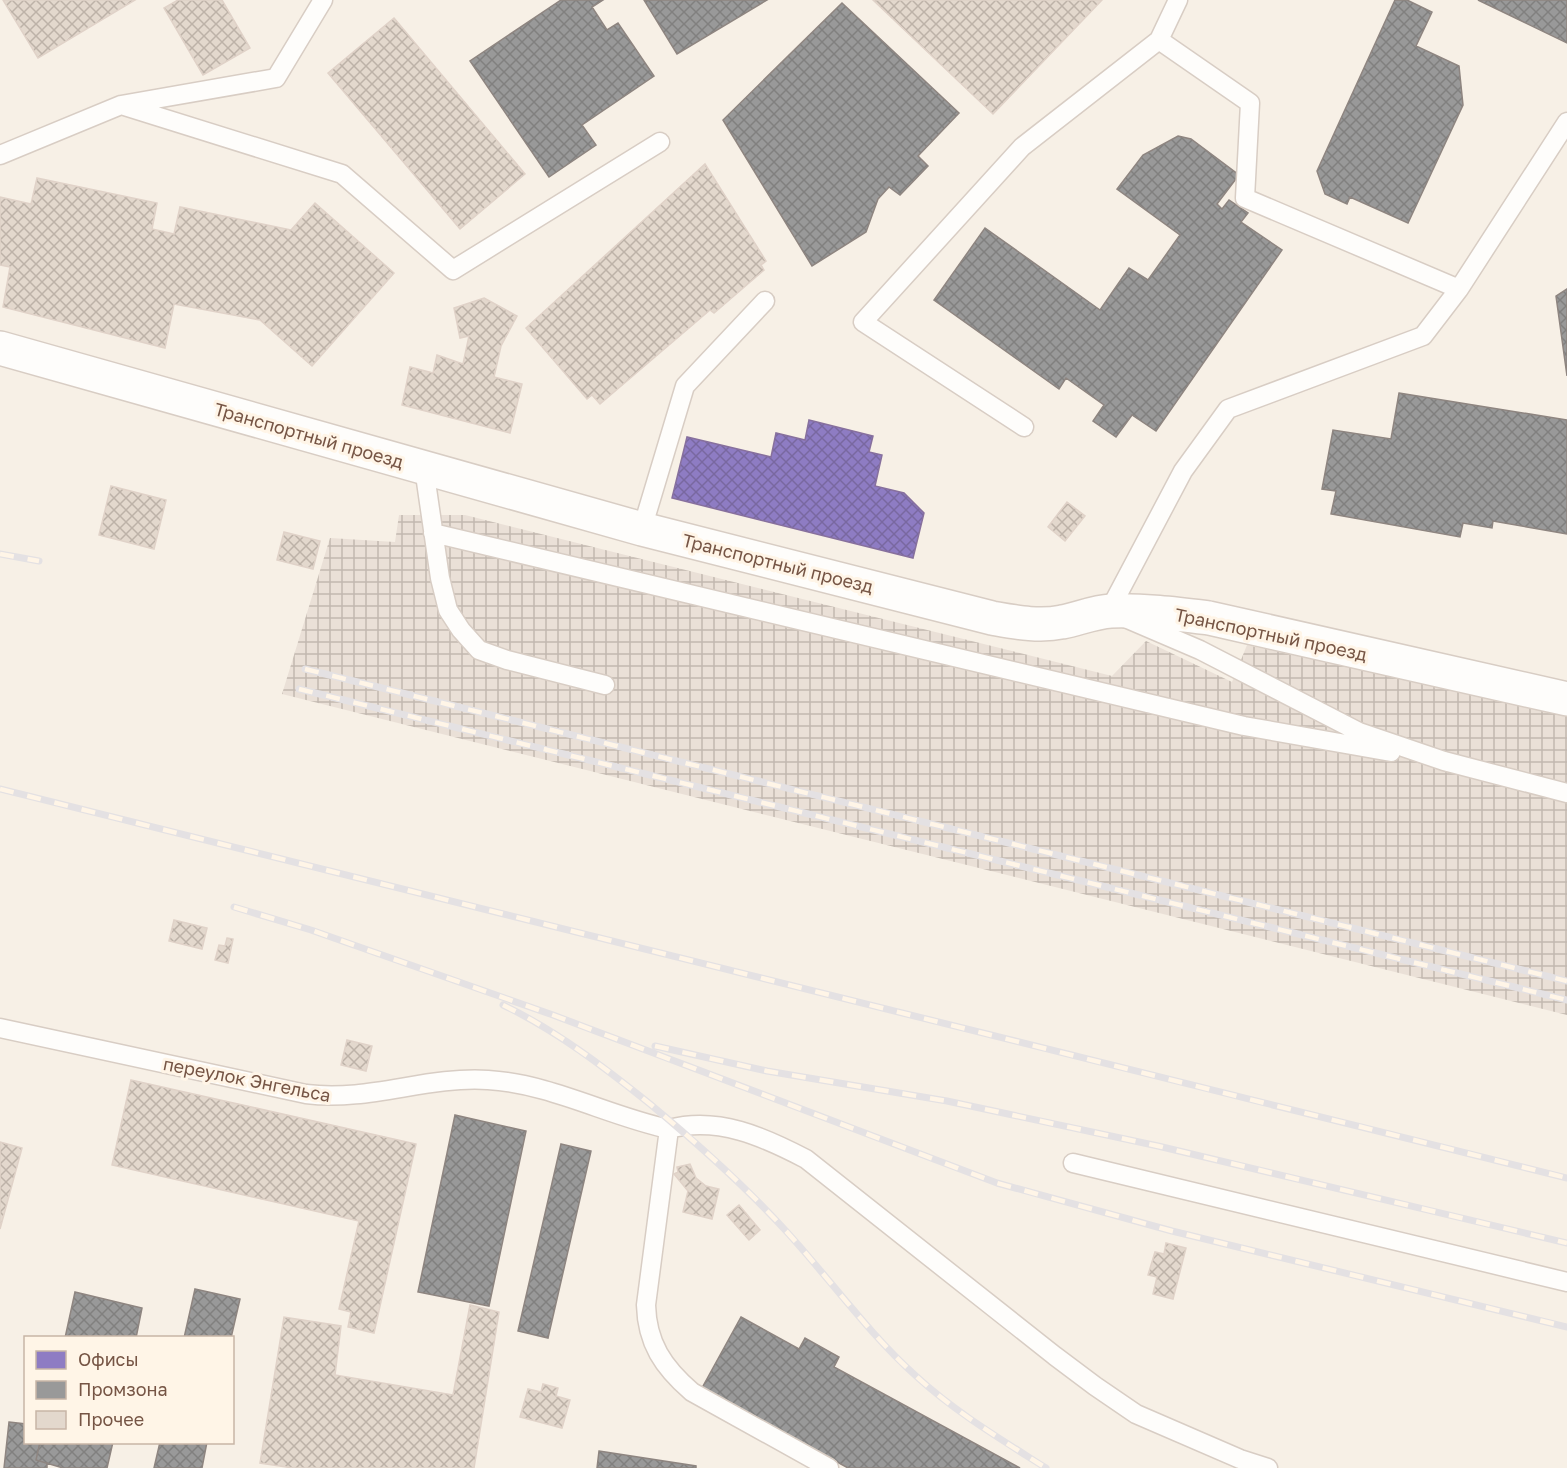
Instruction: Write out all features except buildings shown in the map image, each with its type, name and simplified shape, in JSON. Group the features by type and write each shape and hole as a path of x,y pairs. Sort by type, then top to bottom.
{"street":[{"name":"Транспортный проезд","path":"0,348 642,529 992,618 1028,624 1060,622 1109,611 1160,612 1209,618 1567,699"}],"lane":[{"path":"0,155 121,105 276,78 323,0"},
{"path":"1024,427 864,322 1022,147 1159,40 1178,0"},
{"path":"1159,40 1250,103 1245,198 1459,289"},
{"path":"121,105 342,174 453,270 660,142"},
{"path":"1567,122 1459,289 1423,336 1228,409 1183,471 1109,611 1200,650 1359,732 1444,761 1567,793"},
{"path":"642,529 685,386 765,301"},
{"path":"424,468 440,578 448,610 461,630 479,650 507,660 605,685"},
{"path":"433,533 1244,726 1444,761"},
{"name":"переулок Энгельса","path":"0,1028 328,1097 377,1093 456,1079 524,1084 559,1093 647,1125 669,1130"},
{"path":"829,1468 692,1392 659,1358 647,1320 646,1305 669,1130 678,1127 716,1126 743,1130 806,1159 1095,1386 1136,1414 1240,1459 1268,1468"},
{"path":"1073,1163 1567,1282"}],"shaded area":[{"path":"399,515 465,515 1112,676 1146,641 1232,682 1247,645 1567,714 1567,1015 282,694 330,538 395,542"}],"railway":[{"path":"0,554 39,561"},
{"path":"305,669 1567,981"},
{"path":"299,689 1567,1000"},
{"path":"0,789 1567,1178"},
{"path":"234,907 311,930 553,1015 997,1183 1172,1231 1567,1327"},
{"path":"503,1005 580,1050 668,1119 754,1197 882,1342 916,1376 963,1414 1046,1468"},
{"path":"655,1046 767,1071 947,1101 1158,1146 1567,1243"}]}
